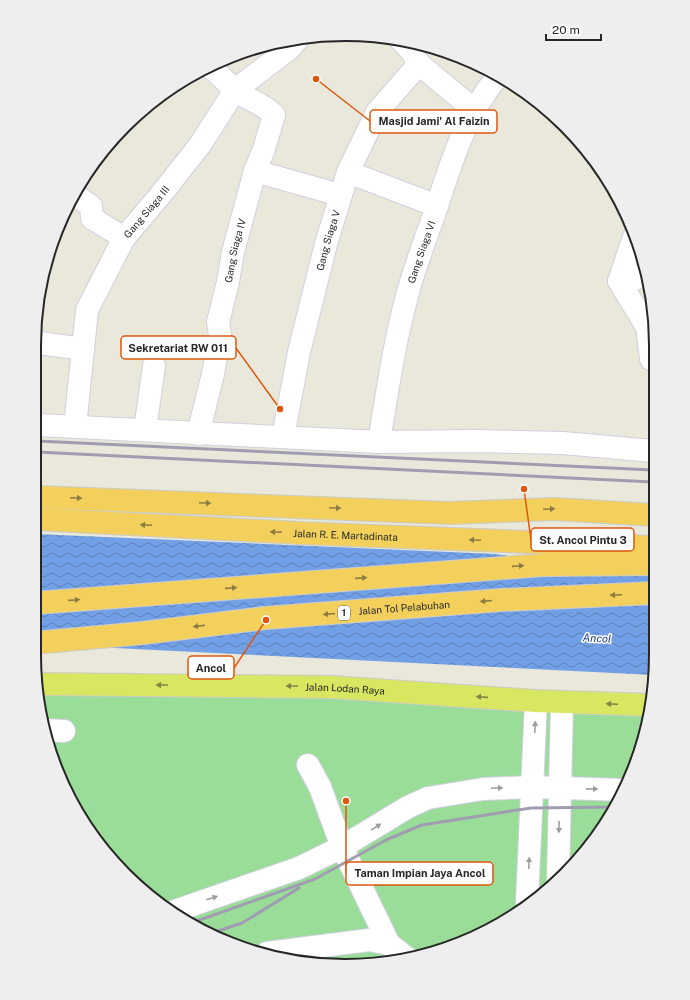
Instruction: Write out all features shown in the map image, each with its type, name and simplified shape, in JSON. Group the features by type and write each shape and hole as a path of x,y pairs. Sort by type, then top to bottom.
{"highway":[{"path":"41,497 450,513 555,509 649,516"},
{"name":"Jalan R. E. Martadinata","path":"41,520 299,533 649,547"},
{"path":"41,602 543,565 649,564"},
{"name":"Jalan Tol Pelabuhan","path":"41,642 143,633 265,618 501,600 649,593"}],"main road":[{"name":"Jalan Lodan Raya","path":"43,684 331,687 536,701 644,705"}],"street":[{"name":"Gang Siaga III","path":"75,427 87,310 124,238 200,145 235,90 292,46"},
{"path":"413,49 422,56 474,109"},
{"name":"Gang Siaga V","path":"283,437 298,352 340,195 348,172 377,112 422,56"},
{"path":"215,70 235,90"},
{"name":"Gang Siaga VI","path":"379,442 393,360 407,296 460,136 474,109 495,81"},
{"name":"Gang Siaga IV","path":"198,434 213,374 220,335 218,322 228,282 233,252 255,171 264,149 274,115 269,110 235,90"},
{"path":"255,171 340,195"},
{"path":"348,172 437,206"},
{"path":"79,198 91,206 92,218 124,238"},
{"path":"619,281 632,244"},
{"path":"619,281 635,279 641,276"},
{"path":"619,281 647,327 649,342"},
{"path":"41,343 83,350"},
{"path":"145,430 154,366"},
{"path":"41,425 379,442 474,441 563,443 649,451"},
{"path":"527,898 536,701"},
{"path":"558,872 562,702"},
{"path":"308,765 320,787 342,847 389,944 401,953"},
{"path":"179,910 284,874 342,847 408,807 428,798 483,789 532,787 618,790"},
{"path":"279,952 369,940 389,944"}],"green space":[{"path":"43,684 133,685 643,716 639,734 626,771 618,789 598,824 574,855 560,870 530,896 514,908 479,928 424,949 365,958 325,958 266,949 229,936 193,918 176,908 145,884 116,855 92,824 72,789 57,753 51,734"}],"water":[{"path":"41,534 495,554 649,573 648,675 41,644"}],"railway":[{"path":"41,441 649,470"},
{"path":"41,452 649,482"},
{"path":"198,921 315,879 386,840 422,825 531,808 608,807"},
{"path":"218,931 242,923 299,888"}],"place":[{"name":"Masjid Jami' Al Faizin","path":"316,79"},
{"name":"Sekretariat RW 011","path":"280,409"},
{"name":"St. Ancol Pintu 3","path":"524,489"},
{"name":"Ancol","path":"266,620"},
{"name":"Taman Impian Jaya Ancol","path":"346,801"}]}
